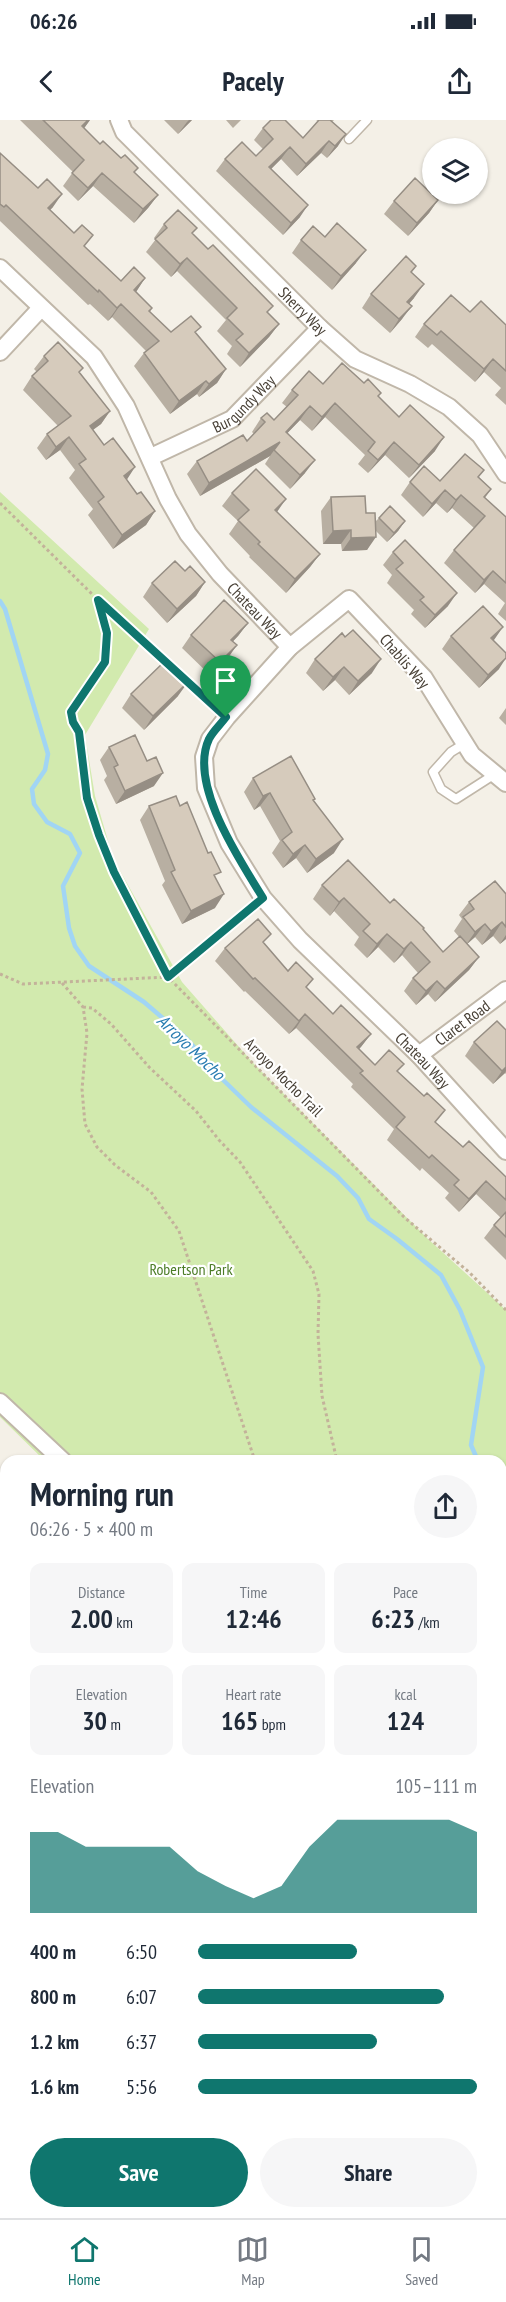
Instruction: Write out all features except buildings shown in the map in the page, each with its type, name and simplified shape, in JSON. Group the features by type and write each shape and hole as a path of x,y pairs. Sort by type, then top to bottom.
{"street":[{"name":"Sherry Way","path":"119,120 124,132 320,328 355,359 410,384 449,407 480,435 506,474"},
{"name":"Chateau Way","path":"0,268 94,357 126,406 168,499 188,534 220,574 290,647 226,717 210,739 204,757 207,788 229,843 263,898 300,940 419,1055 506,1151"},
{"path":"0,352 41,308"},
{"name":"Burgundy Way","path":"151,457 232,419 320,328"},
{"name":"Chablis Way","path":"290,647 350,599 424,678 472,755 501,778"},
{"name":"Claret Road","path":"419,1055 506,990"},
{"path":"0,1402 57,1455"}],"lane":[{"path":"349,139 367,120"},
{"path":"464,744 451,752 433,772 441,789 456,799 501,778"}],"path":[{"path":"0,503 98,600 226,717"},
{"name":"Arroyo Mocho Trail","path":"98,600 107,633 105,662 71,712 73,722 79,732 87,798 99,835 114,872 168,977 404,1217 470,1273 506,1310"},
{"path":"0,974 22,984 168,977 263,898"},
{"path":"63,983 83,1007 87,1033 82,1089 85,1124 97,1147 115,1165 151,1192 179,1231 253,1455"},
{"path":"83,1007 92,1008 111,1024 149,1066 196,1111 240,1162 314,1271 319,1294 318,1334 322,1396 335,1455"}],"green space":[{"name":"Robertson Park","path":"0,492 149,629 85,735 95,796 113,858 182,982 254,1064 428,1239 506,1310 506,1455 39,1455 0,1417"}],"waterway":[{"name":"Arroyo Mocho","path":"0,601 5,609 48,754 45,770 32,789 34,804 47,822 70,834 80,853 63,886 69,928 75,946 89,966 144,1002 186,1038 221,1078 251,1107 337,1176 358,1198 369,1219 441,1275 460,1310 483,1367 471,1445 475,1455"}],"route":[{"path":"98,600 226,717 210,739 204,757 207,788 229,843 263,898 168,977 114,872 99,835 87,798 79,732 73,722 71,712 105,662 107,633 98,600"}]}
